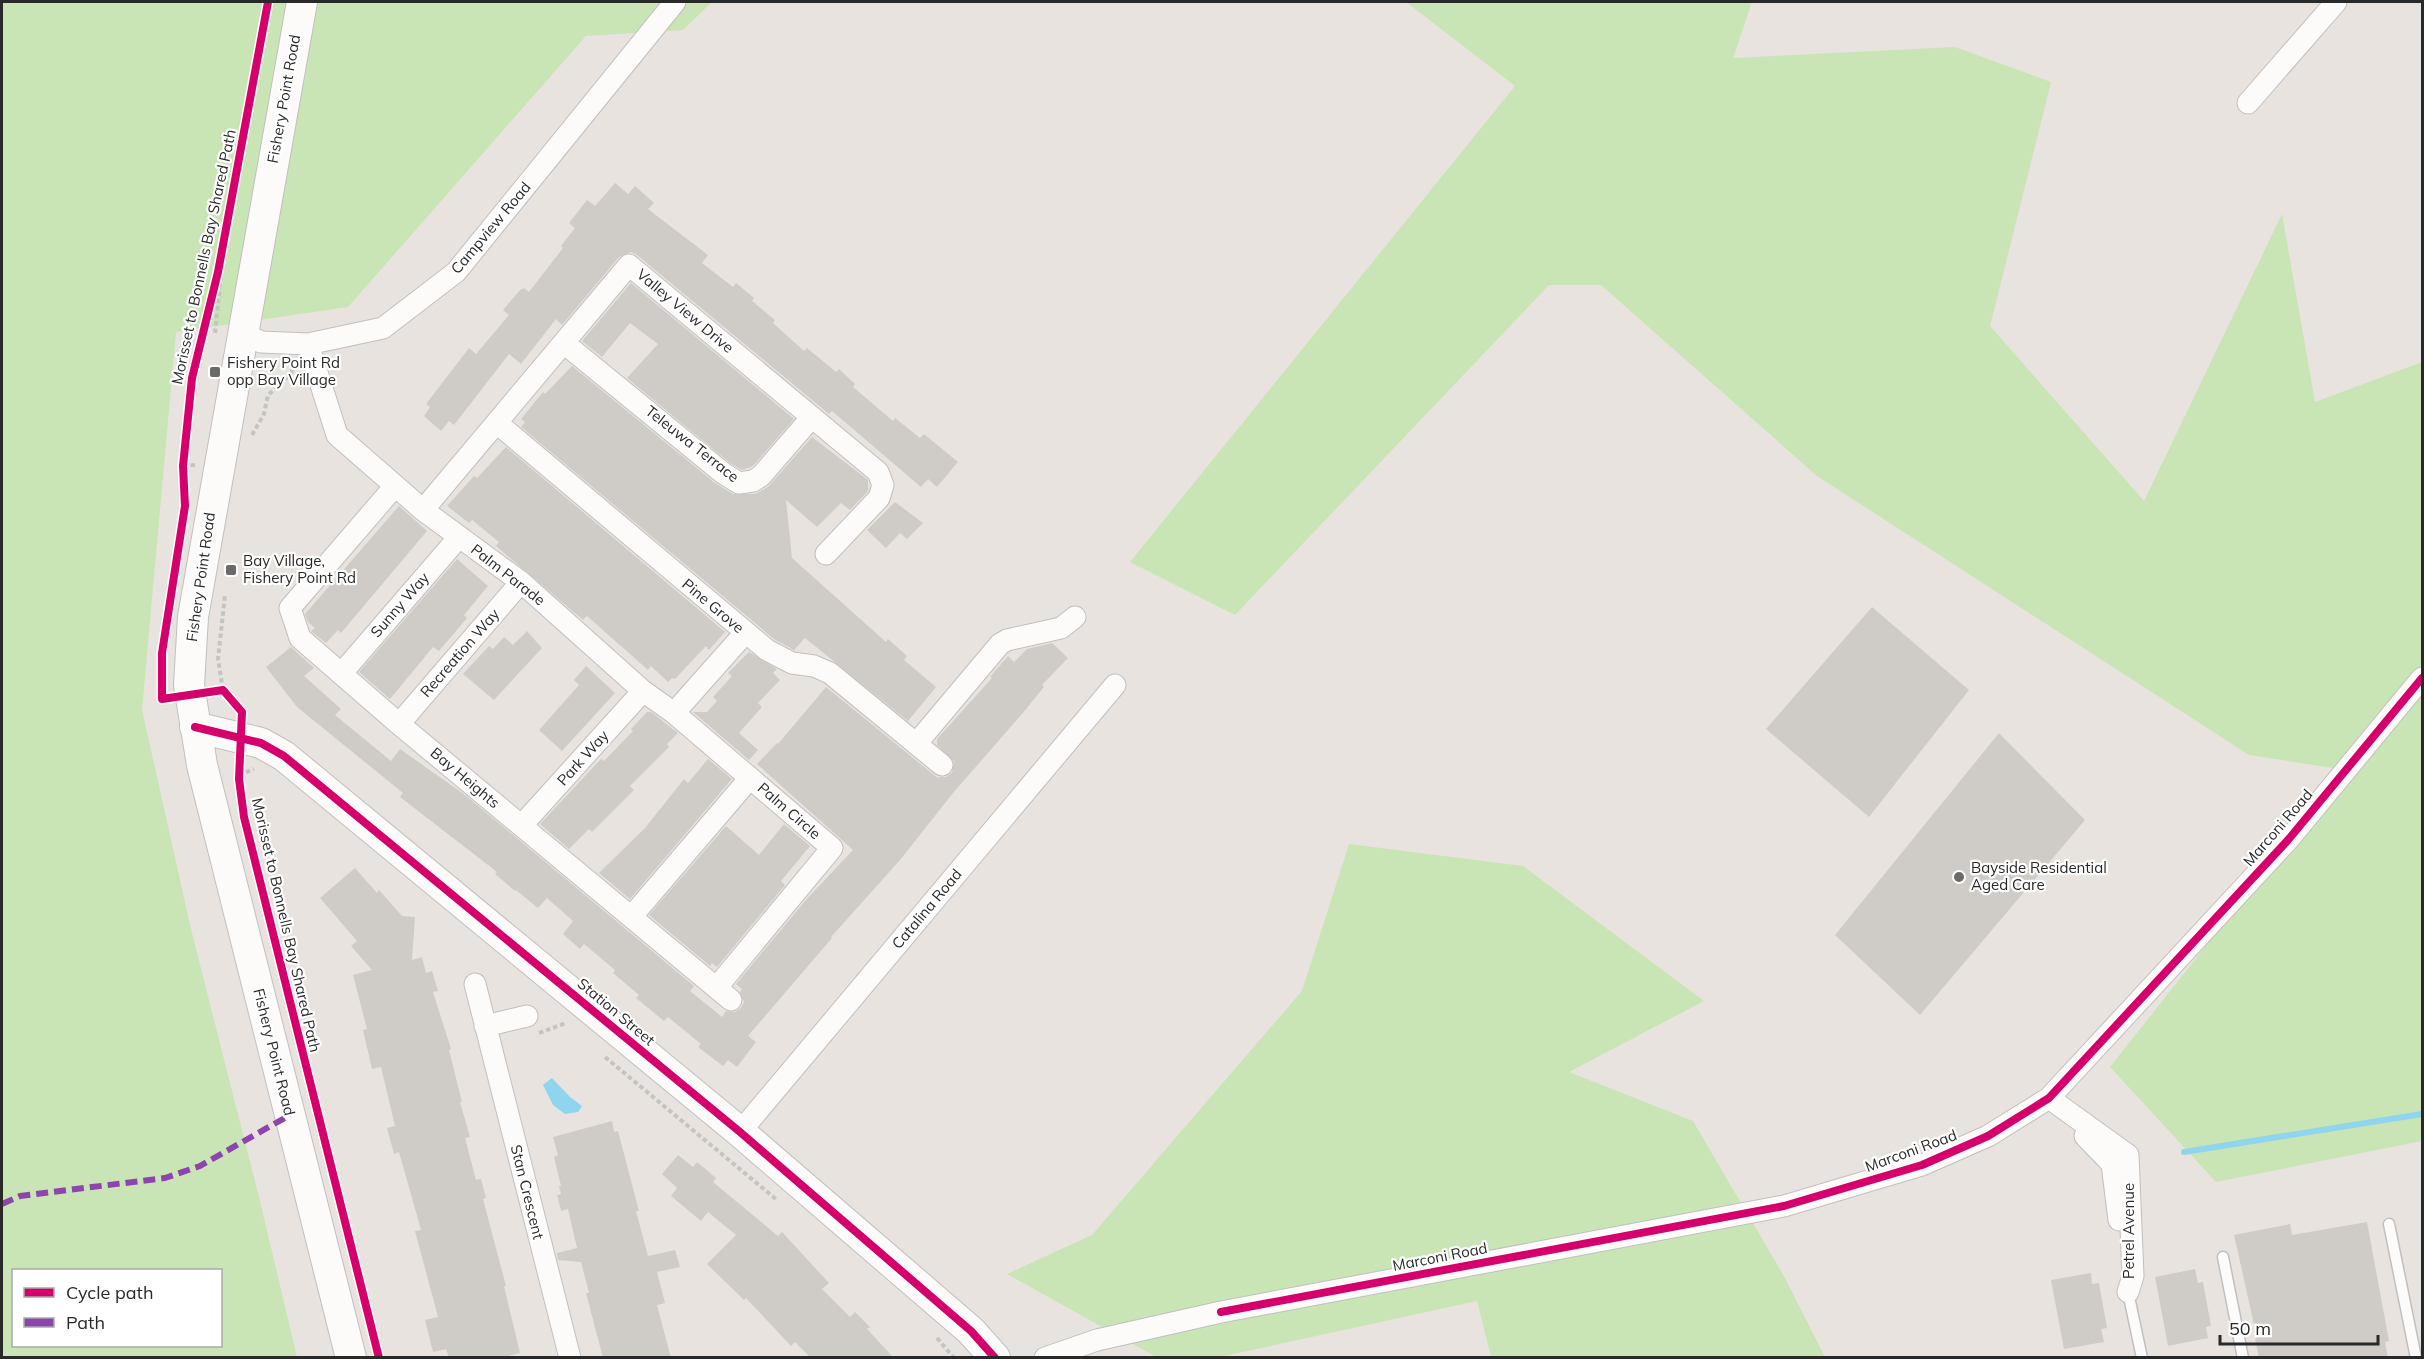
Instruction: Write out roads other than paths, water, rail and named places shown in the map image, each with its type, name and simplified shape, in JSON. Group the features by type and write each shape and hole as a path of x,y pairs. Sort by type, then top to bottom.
{"main road":[{"name":"Fishery Point Road","path":"302,2 193,617 191,695 202,765 351,1358"},
{"name":"Station Street","path":"195,727 261,743 284,756 740,1132 971,1331 995,1358"}],"street":[{"name":"Campview Road","path":"243,333 261,342 308,344 383,328 456,272 675,2"},
{"path":"2248,103 2336,2"},
{"name":"Valley View Drive","path":"423,510 629,265 878,471 883,486 879,498 826,554"},
{"name":"Teleuwa Terrace","path":"564,343 723,473 739,483 748,483 761,476 813,417"},
{"name":"Palm Parade","path":"308,344 337,435 423,510 521,582 644,691 674,713 750,777"},
{"name":"Pine Grove","path":"497,423 767,650 792,663 814,666 830,673 942,765"},
{"name":"Bay Heights","path":"395,486 290,608 300,638 399,724 632,916"},
{"name":"Sunny Way","path":"341,674 459,537"},
{"name":"Recreation Way","path":"399,724 521,582"},
{"path":"916,744 1000,644 1007,640 1061,628 1075,617"},
{"path":"674,713 745,633"},
{"name":"Marconi Road","path":"1045,1358 1097,1340 1221,1312 1784,1206 1922,1165 1988,1136 2049,1098 2288,840 2422,678"},
{"name":"Catalina Road","path":"740,1132 1114,685"},
{"name":"Park Way","path":"522,825 644,691"},
{"name":"Palm Circle","path":"750,777 832,848 724,993 632,916 750,777"},
{"name":"Stan Crescent","path":"475,984 570,1358"},
{"path":"485,1026 532,1025"},
{"name":"Petrel Avenue","path":"2049,1098 2128,1155 2133,1276 2128,1292"}],"lane":[{"path":"2389,1224 2416,1358"},
{"path":"2223,1257 2243,1358"},
{"path":"2128,1292 2142,1358"}],"water":[{"path":"552,1078 582,1106 578,1112 565,1114 553,1105 543,1085"}],"waterway":[{"path":"2184,1152 2422,1114"}],"place":[{"name":"Fishery Point Rd opp Bay Village","path":"215,372"},
{"name":"Bay Village, Fishery Point Rd","path":"231,570"},
{"name":"Bayside Residential Aged Care","path":"1959,877"}]}
